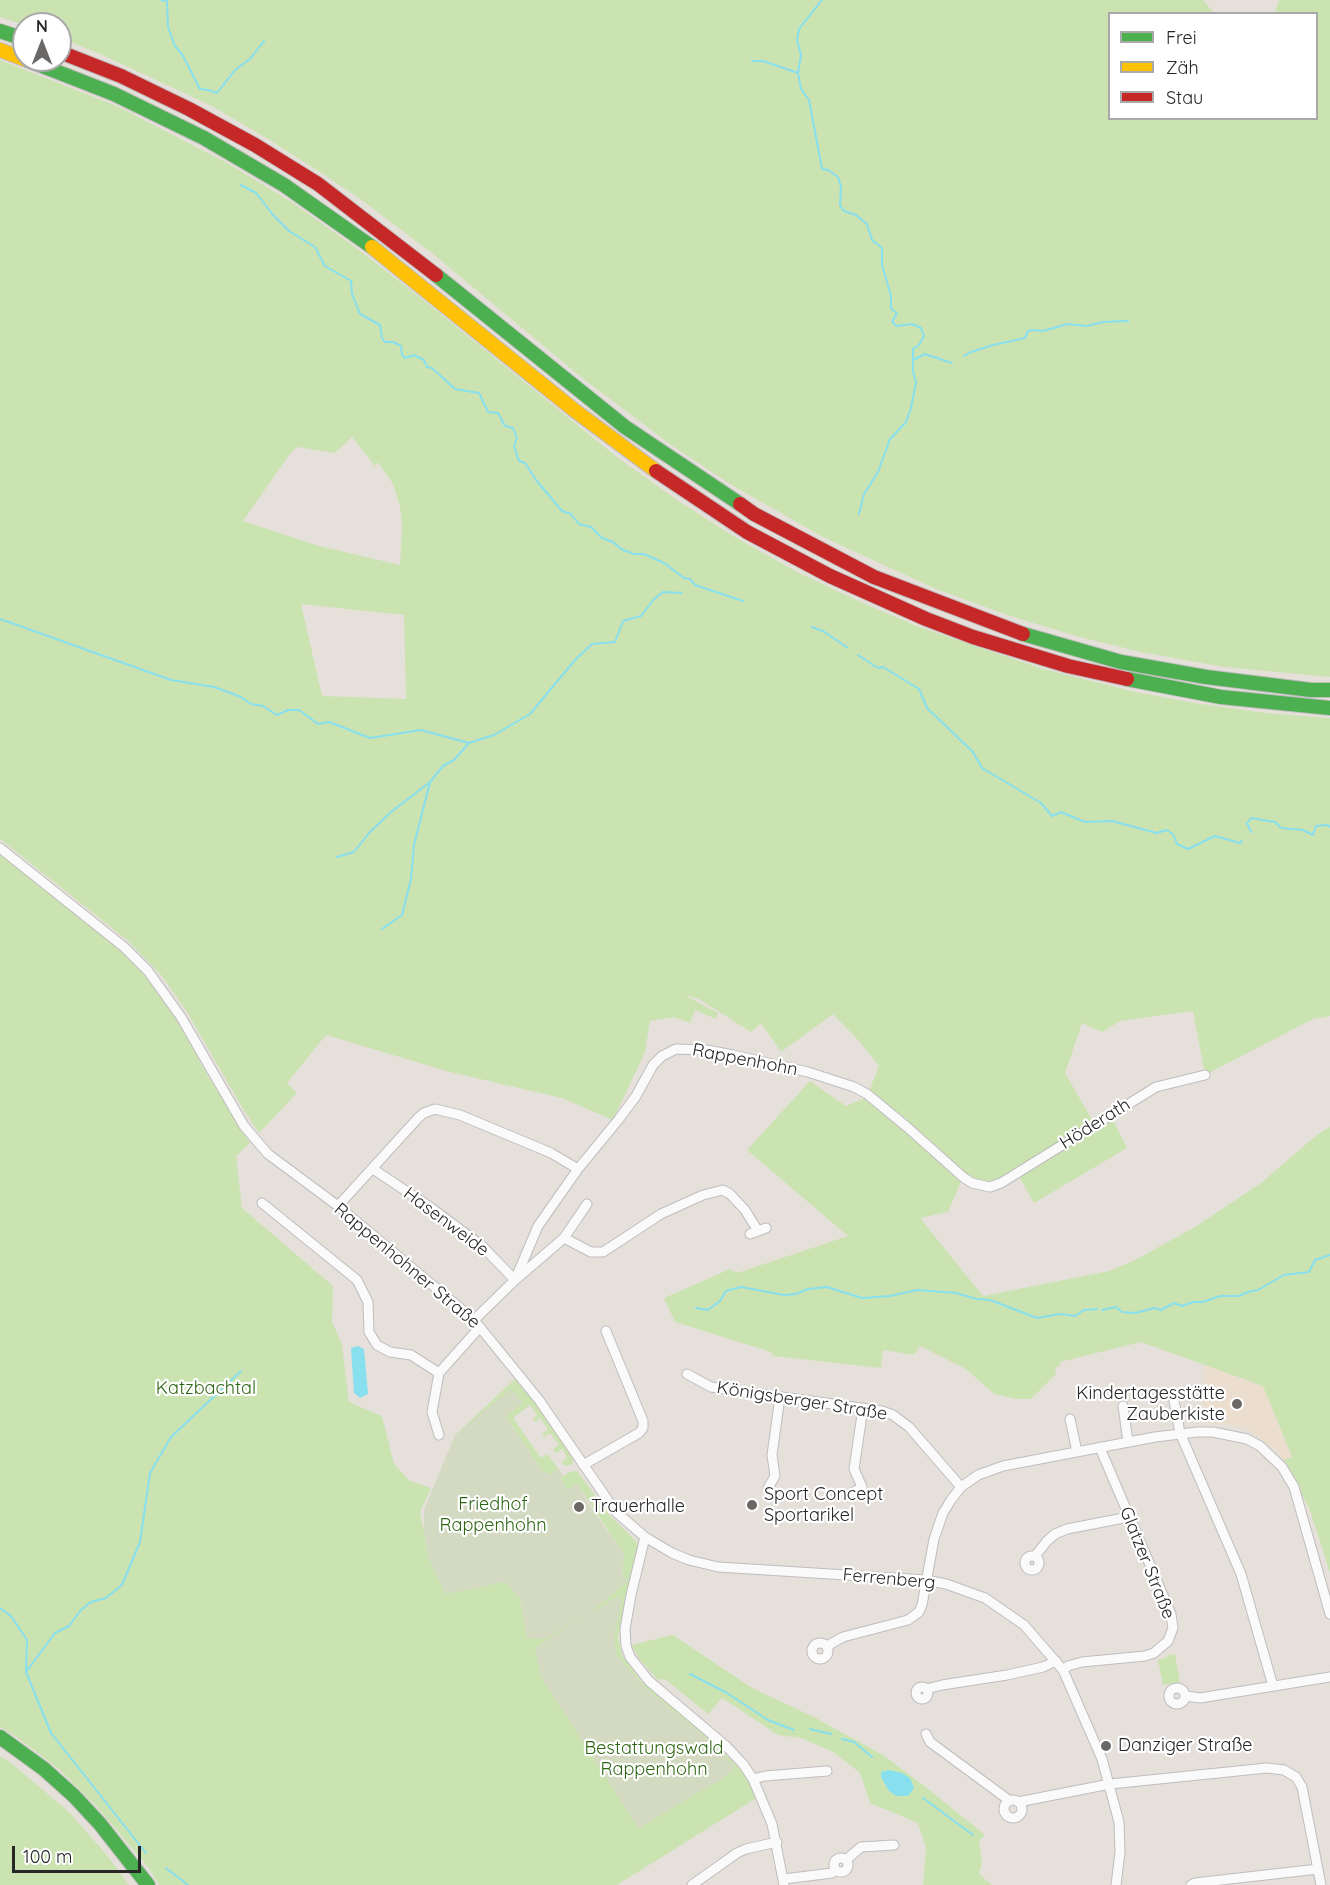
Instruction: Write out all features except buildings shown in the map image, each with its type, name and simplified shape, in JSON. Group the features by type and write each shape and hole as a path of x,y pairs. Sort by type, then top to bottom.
{"main road":[{"path":"72,57 121,76 189,109 255,145 318,184 410,254 625,427 754,514 872,576 1007,629 1121,662 1206,677 1311,690 1330,690"},
{"path":"59,72 159,115 204,138 284,185 384,255 574,410 672,483 747,532 830,576 973,637 1068,666 1141,683 1221,697 1330,708"},
{"path":"0,1737 44,1768 82,1804 148,1885"}],"street":[{"name":"Rappenhohner Straße","path":"0,848 116,939 148,971 181,1017 253,1138 268,1154 338,1206 477,1324 539,1400 616,1512 645,1537"},
{"name":"Rappenhohn","path":"515,1280 538,1226 578,1169 636,1096 652,1065 669,1052 686,1048 716,1052 808,1072 854,1086 891,1114 963,1177 980,1186 990,1186"},
{"name":"Höderath","path":"990,1186 1001,1183 1156,1087 1205,1075"},
{"path":"338,1206 419,1117 435,1109 460,1115 551,1153 578,1169"},
{"name":"Hasenweide","path":"373,1169 481,1245 515,1280"},
{"path":"564,1238 591,1252 603,1252 649,1221 703,1195 723,1190 745,1210 758,1231"},
{"path":"262,1203 357,1280 368,1302 369,1332 377,1346 390,1352 411,1355 439,1373 432,1412 439,1435"},
{"name":"Rappenhohn","path":"439,1373 515,1280 564,1238 587,1204"},
{"path":"583,1465 639,1433 643,1428 643,1421 606,1331"},
{"name":"Königsberger Straße","path":"687,1374 711,1388 882,1411 900,1419 962,1487"},
{"path":"1173,1395 1180,1433 1241,1574 1273,1686"},
{"path":"768,1488 775,1476 772,1455 780,1397"},
{"path":"1123,1406 1128,1442"},
{"path":"847,1496 862,1487 854,1469 863,1408"},
{"path":"1070,1419 1077,1452"},
{"path":"827,1646 843,1637 914,1617 922,1605 938,1525 951,1500 962,1487 978,1475 1003,1466 1180,1433 1213,1432 1247,1439 1260,1446 1282,1467 1294,1487 1330,1614"},
{"name":"Glatzer Straße","path":"1063,1670 1082,1662 1145,1656 1154,1653 1168,1641 1173,1628 1171,1614 1100,1448"},
{"path":"1035,1556 1055,1534 1066,1529 1128,1517"},
{"path":"645,1537 625,1629 626,1646 630,1657 649,1681 727,1747 743,1764 766,1806 777,1842 784,1882 832,1873 835,1870 845,1871 849,1866 846,1860 861,1848 894,1845"},
{"name":"Ferrenberg","path":"645,1537 680,1556 718,1567 926,1580 967,1590 1006,1611 1035,1637 1063,1670 1092,1734 1110,1784 1119,1822 1120,1846 1116,1885"},
{"path":"926,1689 1007,1675 1043,1667 1056,1661"},
{"path":"1185,1696 1200,1698 1330,1677"},
{"path":"926,1734 930,1742 1014,1802 1110,1784 1267,1768 1284,1770 1296,1777 1302,1787 1321,1885"},
{"path":"753,1779 827,1771"},
{"path":"692,1885 737,1853 777,1842"},
{"path":"1191,1885 1318,1869"}],"shaded area":[{"name":"Kindertagesstätte Zauberkiste","path":"1205,1365 1263,1386 1292,1458 1284,1460 1248,1430 1227,1424 1203,1423"}],"green space":[{"path":"0,0 1203,0 1213,12 1108,12 1108,120 1318,120 1318,12 1275,12 1279,0 1330,0 1330,677 1224,667 1141,652 1080,637 1010,616 936,589 823,537 730,484 671,445 581,377 433,254 323,174 210,105 72,43 72,12 12,12 12,21 0,17"},
{"path":"0,60 12,65 12,72 31,72 117,106 229,164 293,203 426,302 618,458 683,504 799,573 919,627 1043,669 1136,692 1194,703 1266,713 1330,718 1330,1016 1313,1019 1205,1075 1193,1011 1120,1021 1102,1032 1082,1023 1065,1073 1094,1123 1110,1114 1127,1148 1034,1203 1017,1173 990,1187 963,1177 948,1212 920,1218 983,1296 1109,1271 1135,1260 1195,1227 1261,1183 1318,1134 1330,1127 1330,1573 1310,1510 1284,1460 1292,1457 1263,1386 1141,1342 1060,1362 1060,1366 1055,1367 1056,1374 1031,1399 1016,1399 994,1394 966,1369 920,1346 914,1355 883,1350 881,1368 773,1356 771,1352 675,1322 664,1298 730,1269 737,1273 848,1236 747,1150 810,1081 846,1106 865,1098 879,1066 833,1014 781,1052 761,1023 751,1032 699,999 684,995 718,1013 716,1019 695,1010 690,1023 674,1017 650,1021 645,1052 613,1120 562,1098 450,1072 326,1035 287,1083 297,1093 259,1133 187,1012 162,976 127,940 0,839","holes":["352,437 375,466 378,462 393,484 400,506 402,527 400,565 319,546 243,521 297,447 335,453","301,604 404,615 406,699 322,696"]},
{"path":"0,853 119,948 152,983 176,1018 208,1076 250,1143 236,1156 242,1208 333,1286 332,1322 342,1345 349,1402 382,1416 394,1464 410,1481 431,1488 420,1512 429,1558 445,1593 479,1588 504,1581 520,1598 527,1638 629,1581 622,1577 624,1554 577,1484 566,1490 561,1478 569,1472 577,1471 612,1518 637,1542 618,1637 622,1655 640,1680 711,1740 741,1770 758,1797 617,1885 159,1885 148,1867 97,1807 60,1770 0,1727"},
{"path":"516,1378 557,1431 573,1457 573,1463 569,1466 563,1465 562,1462 567,1457 562,1449 556,1453 553,1450 559,1445 550,1433 544,1437 542,1434 548,1429 540,1418 535,1422 533,1419 537,1415 530,1405 513,1418 541,1458 547,1454 558,1468 551,1475 541,1470 506,1416 455,1435"},
{"path":"511,1389 523,1403 506,1416 541,1470 551,1475 558,1468 563,1475 561,1478 566,1490 577,1483 589,1505 624,1554 622,1577 630,1581 592,1609 598,1609 616,1597 622,1600 614,1635 616,1654 642,1685 706,1738 735,1767 724,1778 639,1829 541,1677 535,1648 584,1615 545,1639 527,1638 520,1598 504,1581 445,1594 429,1558 424,1531 424,1510 455,1435"},
{"path":"673,1635 752,1688 814,1717 883,1755 923,1785 985,1835 979,1841 982,1863 979,1874 992,1885 923,1885 926,1848 918,1823 870,1803 860,1773 833,1752 801,1738 778,1735 722,1698 708,1714 665,1679 658,1680 640,1660 631,1645"},
{"path":"1175,1654 1180,1682 1163,1685 1158,1660"},
{"path":"0,1756 69,1812 106,1854 129,1885 0,1885"}],"water":[{"path":"358,1346 364,1349 368,1394 360,1398 354,1393 351,1348"},
{"path":"889,1770 902,1773 910,1778 914,1788 908,1796 896,1796 889,1791 881,1777 881,1772"}],"waterway":[{"path":"161,0 167,1 168,27 175,46 182,54 200,89 217,93 235,70 250,59 264,41"},
{"path":"822,0 799,29 797,40 801,55 798,73 801,89 809,100 822,169 838,177 841,187 840,205 844,211 856,215 867,224 872,240 882,248 882,265 891,296 891,309 897,313 892,322 897,326 912,324 921,328 924,336 919,345 913,349 913,372 916,382 906,422 890,439 878,472 864,494 859,514"},
{"path":"752,61 763,61 798,73"},
{"path":"241,185 256,193 289,231 315,247 325,266 351,281 352,294 360,314 380,325 385,342 393,342 401,346 402,355 405,358 414,355 424,360 427,367 432,368 455,389 479,393 488,412 498,413 505,426 513,428 517,438 514,446 519,461 525,463 562,511 571,514 579,524 591,527 602,538 613,542 621,549 634,554 644,554 664,563 684,578 690,579 695,585 743,601"},
{"path":"964,356 993,345 1025,338 1028,331 1032,330 1043,331 1068,324 1087,326 1103,322 1128,321"},
{"path":"913,360 925,354 952,363"},
{"path":"0,619 171,680 214,687 241,697 251,704 263,706 277,715 288,710 299,710 318,724 329,722 370,738 421,730 469,743 494,735 530,714 575,660 592,644 615,642 623,621 641,616 654,599 663,592 682,593"},
{"path":"812,627 823,631 848,648"},
{"path":"858,655 919,689 927,708 973,752 982,768 1041,803 1052,816 1061,812 1085,822 1112,821 1157,833 1166,830 1173,834 1177,844 1188,849 1215,836 1240,843 1242,841"},
{"path":"382,929 402,915 411,879 414,845 430,782 443,766 454,760 469,743"},
{"path":"337,857 354,852 369,833 391,812 430,782"},
{"path":"1251,832 1247,823 1251,818 1275,822 1281,828 1303,830 1313,835 1316,826 1328,825 1330,827"},
{"path":"1102,1310 1116,1307 1122,1312 1135,1313 1155,1308 1161,1310 1174,1303 1182,1306 1220,1296 1239,1296 1258,1290 1284,1275 1309,1272 1315,1260 1330,1255"},
{"path":"696,1308 708,1310 720,1301 726,1291 741,1287 784,1295 827,1287 862,1298 890,1296 917,1290 956,1293 990,1300 1037,1318 1060,1314 1075,1316 1084,1310 1097,1309"},
{"path":"26,1672 55,1633 69,1626 81,1610 91,1602 106,1598 122,1585 140,1542 150,1473 171,1437 241,1371"},
{"path":"0,1608 11,1616 27,1640 26,1672 51,1733 146,1853"},
{"path":"690,1674 727,1693 768,1720 794,1730"},
{"path":"810,1729 831,1734"},
{"path":"842,1739 854,1742 872,1757"},
{"path":"923,1798 973,1835"},
{"path":"166,1868 188,1885"}],"traffic: fast":[{"path":"0,31 12,35"},
{"path":"58,72 114,94 204,138 284,185 372,247"},
{"path":"436,275 625,427 740,504"},
{"path":"1023,634 1121,662 1206,677 1311,690 1330,690"},
{"path":"1127,679 1221,697 1330,708"},
{"path":"0,1737 44,1769 74,1796 100,1824 148,1885"}],"traffic: slow":[{"path":"0,50 12,54"},
{"path":"372,247 574,410 656,471"}],"traffic: jam":[{"path":"72,57 121,76 255,145 318,184 436,275"},
{"path":"656,471 747,532 830,576 926,619 973,637 1068,666 1127,679"},
{"path":"740,504 754,514 874,577 1023,634"}],"place":[{"name":"Kindertagesstätte Zauberkiste","path":"1237,1404"},
{"name":"Sport Concept Sportarikel","path":"752,1505"},
{"name":"Trauerhalle","path":"579,1507"},
{"name":"Danziger Straße","path":"1106,1746"}],"park label":[{"name":"Katzbachtal","path":"206,1389"},
{"name":"Friedhof Rappenhohn","path":"493,1516"},
{"name":"Bestattungswald Rappenhohn","path":"654,1759"}]}
